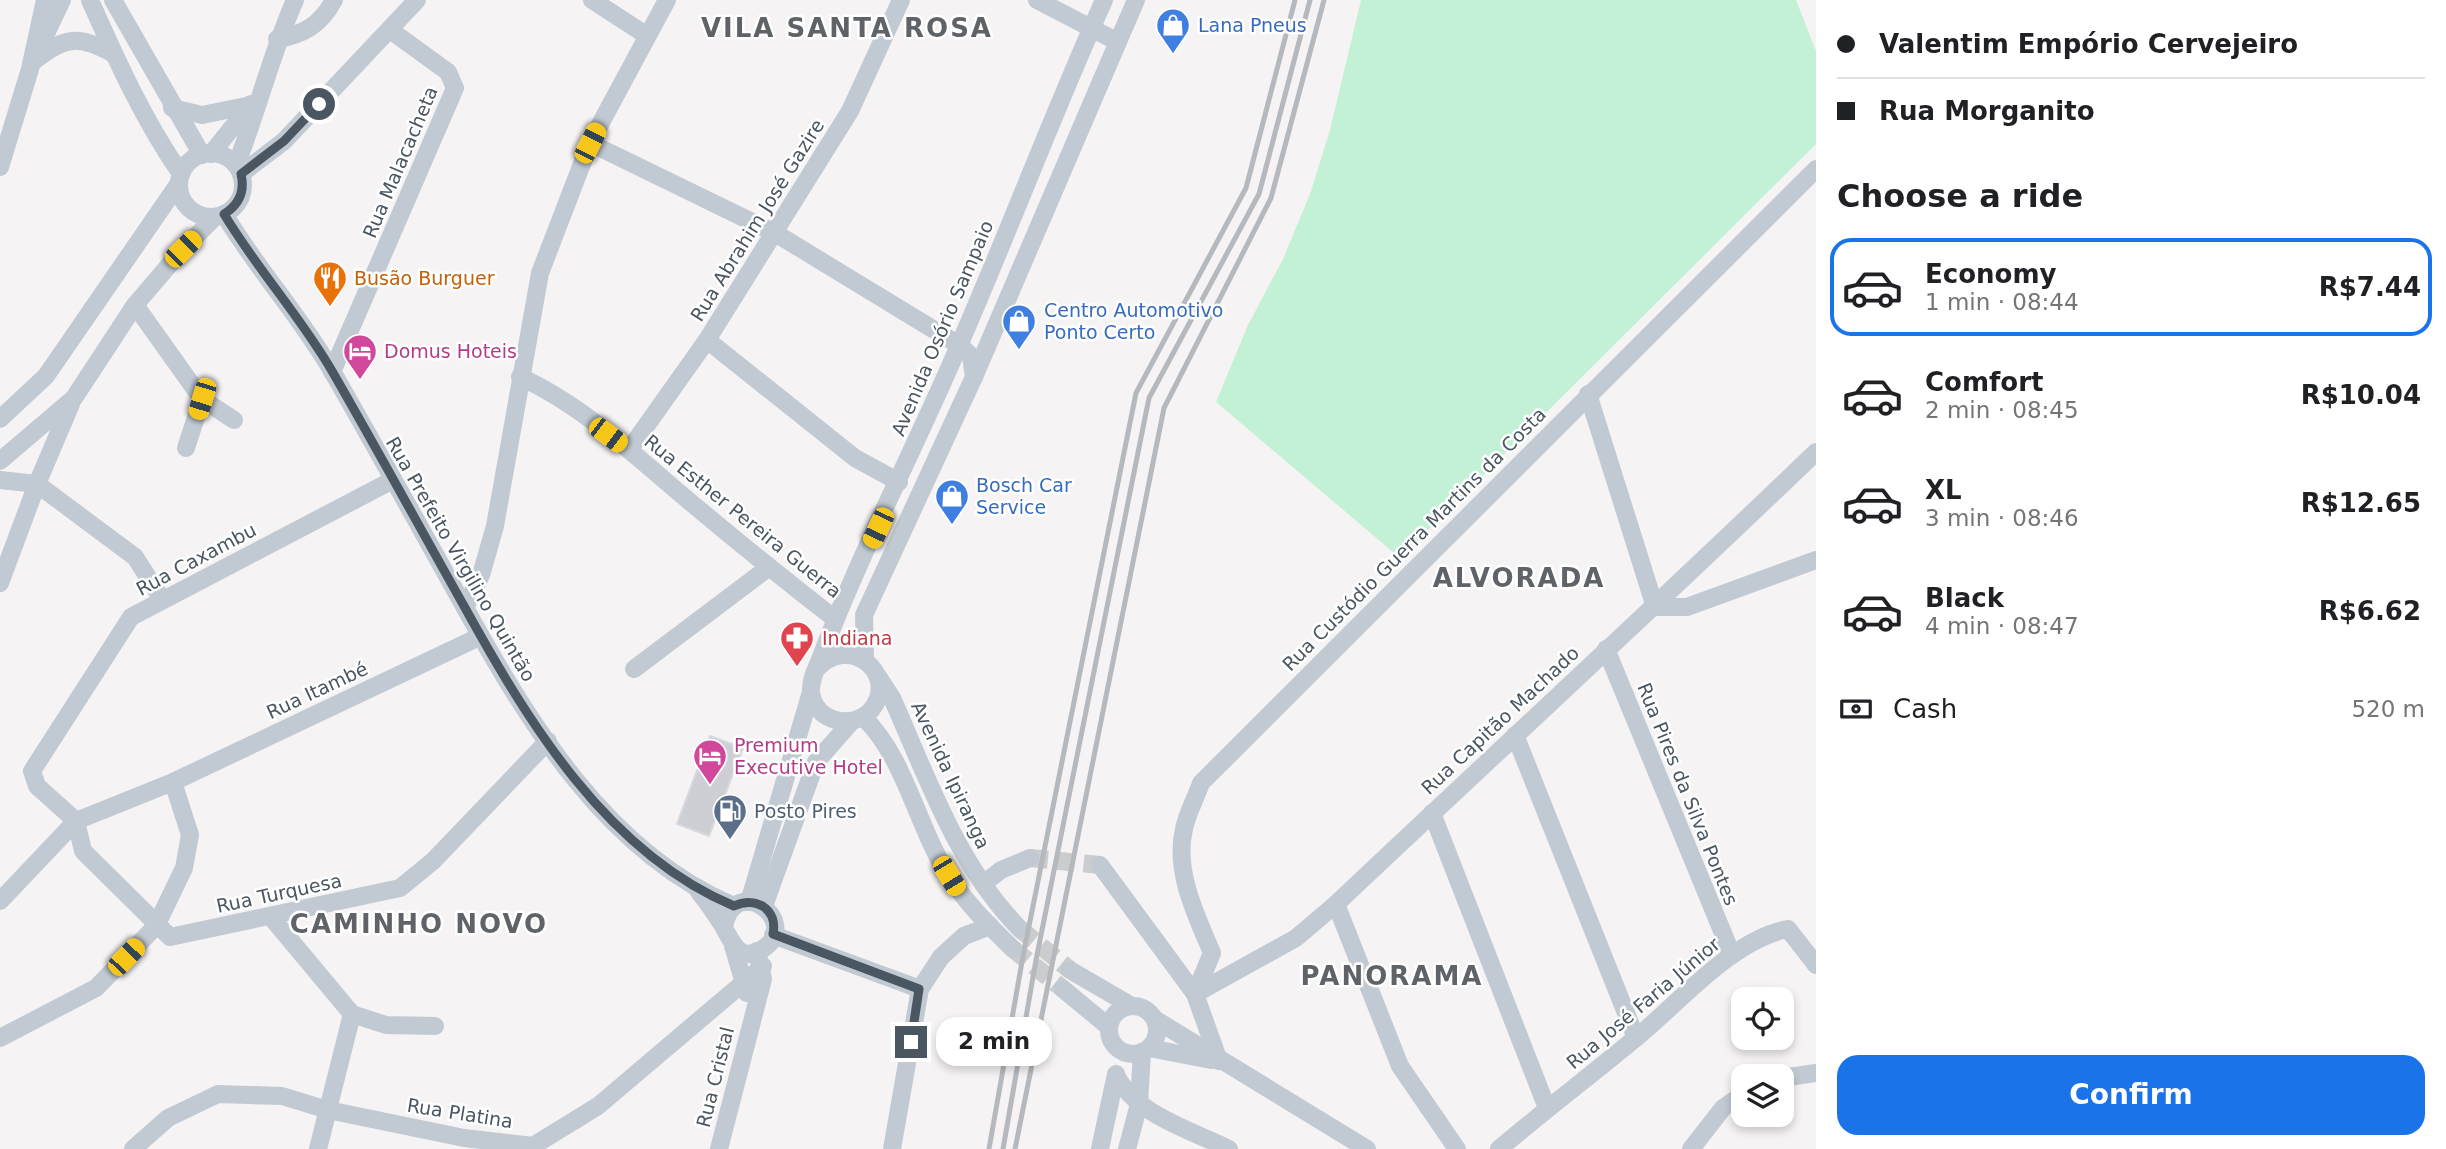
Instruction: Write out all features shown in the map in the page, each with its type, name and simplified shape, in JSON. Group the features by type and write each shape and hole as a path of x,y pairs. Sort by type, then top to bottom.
{"street":[{"path":"0,167 32,65 45,0"},
{"path":"32,65 62,0"},
{"path":"90,0 114,54 180,179 180,195 194,212 219,216"},
{"path":"113,0 124,8 172,108 206,154"},
{"path":"0,583 37,484 74,398 135,305 183,249 219,216 232,209 242,193 238,169 253,124 255,99 295,0"},
{"path":"277,39 298,36 324,18 334,0"},
{"path":"238,169 284,141 417,0"},
{"path":"592,0 646,35"},
{"path":"465,608 481,575 495,526 540,273 590,143 667,0"},
{"name":"Rua Abrahim José Gazire","path":"629,450 707,340 850,111 901,0"},
{"path":"1037,0 1118,42"},
{"name":"Avenida Osório Sampaio","path":"816,671 835,619 959,345 1104,0"},
{"path":"744,983 724,927 749,905 816,762 877,700 879,689 869,664 864,615 974,377 1136,0"},
{"name":"Rua Malacacheta","path":"332,372 455,88 448,72 390,30"},
{"path":"32,65 67,40 85,40 114,54"},
{"path":"172,108 202,115 255,99"},
{"path":"206,154 255,99"},
{"path":"253,124 263,139 284,141"},
{"path":"590,143 775,233 959,345 971,356 974,377"},
{"path":"0,419 46,376 193,159 206,154 220,155 238,169"},
{"name":"Rua Custódio Guerra Martins da Costa","path":"1195,994 1212,953 1194,909 1180,858 1184,828 1201,783 1816,169"},
{"name":"Rua Prefeito Virgilino Quintão","path":"219,216 332,372 479,637 522,707 548,741 606,815 671,873 699,892 749,905"},
{"path":"135,305 202,399 234,420"},
{"path":"707,340 855,458 899,482"},
{"name":"Rua Esther Pereira Guerra","path":"520,377 548,389 629,450 768,568 835,619"},
{"path":"1588,394 1655,607 1687,607 1816,560"},
{"path":"0,461 74,398"},
{"path":"186,448 202,399"},
{"name":"Rua Capitão Machado","path":"1195,994 1296,938 1336,904 1606,649 1655,607 1816,452"},
{"path":"0,481 37,484 135,557 162,599"},
{"name":"Rua Caxambu","path":"76,821 37,786 32,771 131,617 391,481"},
{"path":"634,669 768,568"},
{"name":"Rua Itambé","path":"76,821 173,782 479,637"},
{"name":"Rua Pires da Silva Pontes","path":"1606,649 1732,955"},
{"path":"749,905 816,671 832,656 855,655 869,664"},
{"name":"Avenida Ipiranga","path":"869,664 892,698 960,852 982,884 1020,929"},
{"path":"811,692 821,712 841,722 858,719 882,737 952,881 989,926 1013,948"},
{"path":"1515,735 1636,1038"},
{"name":"Rua Turquesa","path":"156,926 170,937 400,888 433,861 548,741"},
{"path":"0,1038 96,988 156,926 184,868 190,835 173,782"},
{"path":"1432,813 1547,1108"},
{"path":"0,901 76,821"},
{"path":"76,821 83,851 156,926"},
{"path":"982,884 1001,870 1030,858"},
{"path":"1100,865 1195,994 1219,1061"},
{"name":"Rua Prefeito Virgilino Quintão","path":"699,892 724,927"},
{"path":"1336,904 1400,1066 1457,1149"},
{"path":"733,947 760,959 770,942 773,919 749,905"},
{"path":"271,917 352,1014 386,1025 435,1026"},
{"path":"892,1149 919,989 941,957 964,936 989,926"},
{"name":"Rua José Faria Júnior","path":"1499,1149 1636,1038 1732,955 1768,932 1788,929 1814,964"},
{"path":"773,934 919,989"},
{"name":"Rua Platina","path":"133,1149 168,1118 218,1094 282,1096 328,1110 464,1138 533,1147 598,1106 744,983 760,959"},
{"name":"Rua Cristal","path":"719,1149 763,979 760,959"},
{"path":"1070,970 1130,1005 1145,1008 1156,1020 1219,1061 1261,1083 1367,1149"},
{"name":"Rua Cristal","path":"744,983 752,1015"},
{"path":"1063,989 1109,1027 1113,1043 1126,1053 1146,1050 1219,1061"},
{"path":"1109,1027 1116,1013 1130,1005"},
{"path":"318,1149 352,1014"},
{"path":"1127,1149 1139,1104 1146,1050 1158,1035 1156,1020"},
{"path":"1100,1149 1119,1049"},
{"path":"1794,1076 1816,1073"},
{"path":"1116,1075 1125,1091 1139,1104 1229,1149"},
{"path":"1691,1149 1723,1108 1731,1102"}],"green space":[{"path":"1361,0 1796,0 1816,51 1816,144 1400,558 1216,402 1248,325 1283,259 1310,194 1330,130"}],"building":[{"name":"Premium Executive Hotel","path":"710,736 743,748 709,836 677,824"}],"tunnel":[{"path":"1030,858 1100,865"},
{"path":"1020,929 1070,970"},
{"path":"1013,949 1063,989"}],"railway":[{"path":"989,1149 1023,956 1136,393 1246,188 1295,0"},
{"path":"1003,1149 1036,960 1149,398 1259,194 1310,0"},
{"path":"1015,1149 1164,408 1271,198 1324,0"}],"place":[{"name":"Lana Pneus","path":"1173,55"},
{"name":"Busão Burguer","path":"330,308"},
{"name":"Centro Automotivo Ponto Certo","path":"1019,351"},
{"name":"Domus Hoteis","path":"360,381"},
{"name":"Bosch Car Service","path":"952,526"},
{"name":"Indiana","path":"797,668"},
{"name":"Premium Executive Hotel","path":"710,786"},
{"name":"Posto Pires","path":"730,841"}],"district":[{"name":"VILA SANTA ROSA","path":"847,28"},
{"name":"ALVORADA","path":"1519,578"},
{"name":"CAMINHO NOVO","path":"419,924"},
{"name":"PANORAMA","path":"1392,976"}],"route":[{"path":"319,104 284,141 241,174 242,193 238,202 224,214 318,348 479,637 522,707 606,815 671,873 699,892 734,906 749,902 764,906 773,919 773,934 919,989 911,1042"}]}
